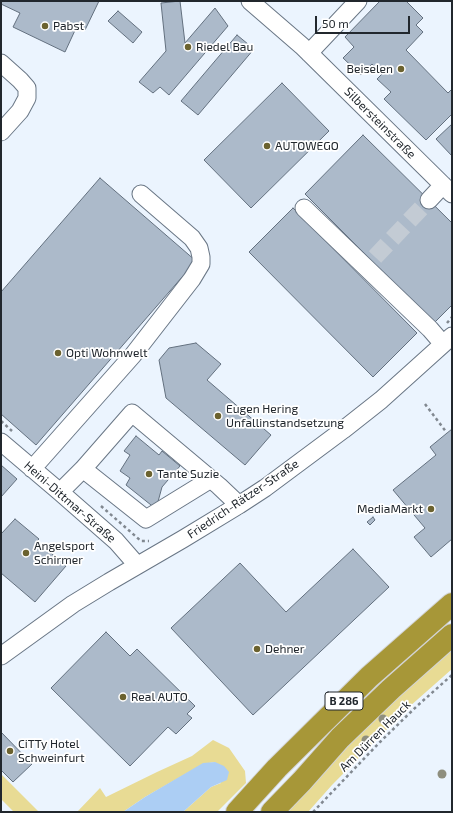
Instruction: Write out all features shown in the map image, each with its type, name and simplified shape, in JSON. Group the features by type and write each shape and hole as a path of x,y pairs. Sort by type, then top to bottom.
{"highway":[{"name":"B 286","path":"238,810 277,768 369,677 452,604"},
{"name":"B 286","path":"272,812 340,738 391,689 452,635"}],"street":[{"name":"Silbersteinstraße","path":"250,1 309,53 448,190"},
{"path":"309,53 358,1"},
{"path":"1,63 27,88 27,98 20,111 1,132"},
{"path":"429,200 448,190"},
{"path":"32,469 133,355 192,279 201,264 199,248 192,238 141,194"},
{"path":"304,208 430,329 448,340"},
{"name":"Friedrich-Rätzer-Straße","path":"1,656 73,604 183,539 265,488 381,400 448,340"},
{"path":"60,492 83,469 132,413 211,479 239,505"},
{"name":"Heini-Dittmar-Straße","path":"1,442 116,541 137,565"},
{"path":"83,469 146,519 211,479"}],"path":[{"path":"425,404 447,433"},
{"name":"Am Dürren Hauck","path":"313,812 380,742 417,706 452,676"}],"shaded area":[{"path":"452,644 452,669 409,707 332,785 308,812 286,812 376,715"},
{"path":"213,740 229,748 245,771 246,783 217,812 183,812 211,787 221,783 215,762 203,764 145,797 123,812 77,812 100,788 106,797 192,756"},
{"path":"1,774 39,812 14,812 1,799"}],"water":[{"path":"215,762 224,766 229,772 227,780 211,787 183,812 123,812 145,797 203,763"}],"building":[{"name":"Pabst","path":"1,1 99,1 85,30 77,26 65,52 13,27 20,13 1,4"},
{"name":"Riedel Bau","path":"180,1 185,43 215,8 228,26 169,95 160,87 153,93 139,82 166,51 161,3"},
{"name":"Beiselen","path":"380,1 406,1 423,18 416,25 423,32 406,50 448,93 452,89 452,114 426,140 384,99 391,92 377,79 382,74 372,64 361,75 343,58 354,47 345,37"},
{"path":"118,11 142,32 133,43 108,21"},
{"path":"237,35 254,49 198,115 181,101"},
{"name":"AUTOWEGO","path":"282,83 329,131 251,208 204,160"},
{"path":"452,124 452,156 436,139"},
{"path":"363,135 452,223 452,305 434,323 305,194"},
{"name":"Opti Wohnwelt","path":"100,178 196,261 36,445 1,414 1,292"},
{"path":"293,208 417,333 373,377 249,252"},
{"name":"Eugen Hering Unfallinstandsetzung","path":"196,343 221,364 207,380 271,435 245,465 166,398 159,360 169,348"},
{"name":"MediaMarkt","path":"452,429 452,539 431,557 414,537 425,528 393,490 436,455 430,447"},
{"name":"Tante Suzie","path":"136,436 159,455 162,451 180,466 162,487 156,509 126,485 130,478 120,471 130,455 124,451"},
{"path":"1,465 17,479 1,497"},
{"path":"373,517 375,520 370,525 367,522"},
{"name":"Angelsport Schirmer","path":"15,519 39,539 37,541 66,566 35,602 1,573 1,534"},
{"name":"Dehner","path":"353,549 389,587 253,715 171,628 240,563 286,612"},
{"name":"Real AUTO","path":"106,632 130,656 137,649 195,706 187,714 192,718 176,734 168,727 130,766 51,688"},
{"name":"CiTTy Hotel Schweinfurt","path":"1,732 32,764 13,782 1,770"}],"tunnel":[{"path":"375,257 429,200"}],"place":[{"name":"Pabst","path":"45,26"},
{"name":"Riedel Bau","path":"188,47"},
{"name":"Beiselen","path":"401,69"},
{"name":"AUTOWEGO","path":"267,146"},
{"name":"Opti Wohnwelt","path":"58,353"},
{"name":"Eugen Hering Unfallinstandsetzung","path":"218,416"},
{"name":"Tante Suzie","path":"149,474"},
{"name":"MediaMarkt","path":"431,509"},
{"name":"Angelsport Schirmer","path":"26,553"},
{"name":"Dehner","path":"257,649"},
{"name":"Real AUTO","path":"123,697"},
{"name":"CiTTy Hotel Schweinfurt","path":"10,751"}]}
